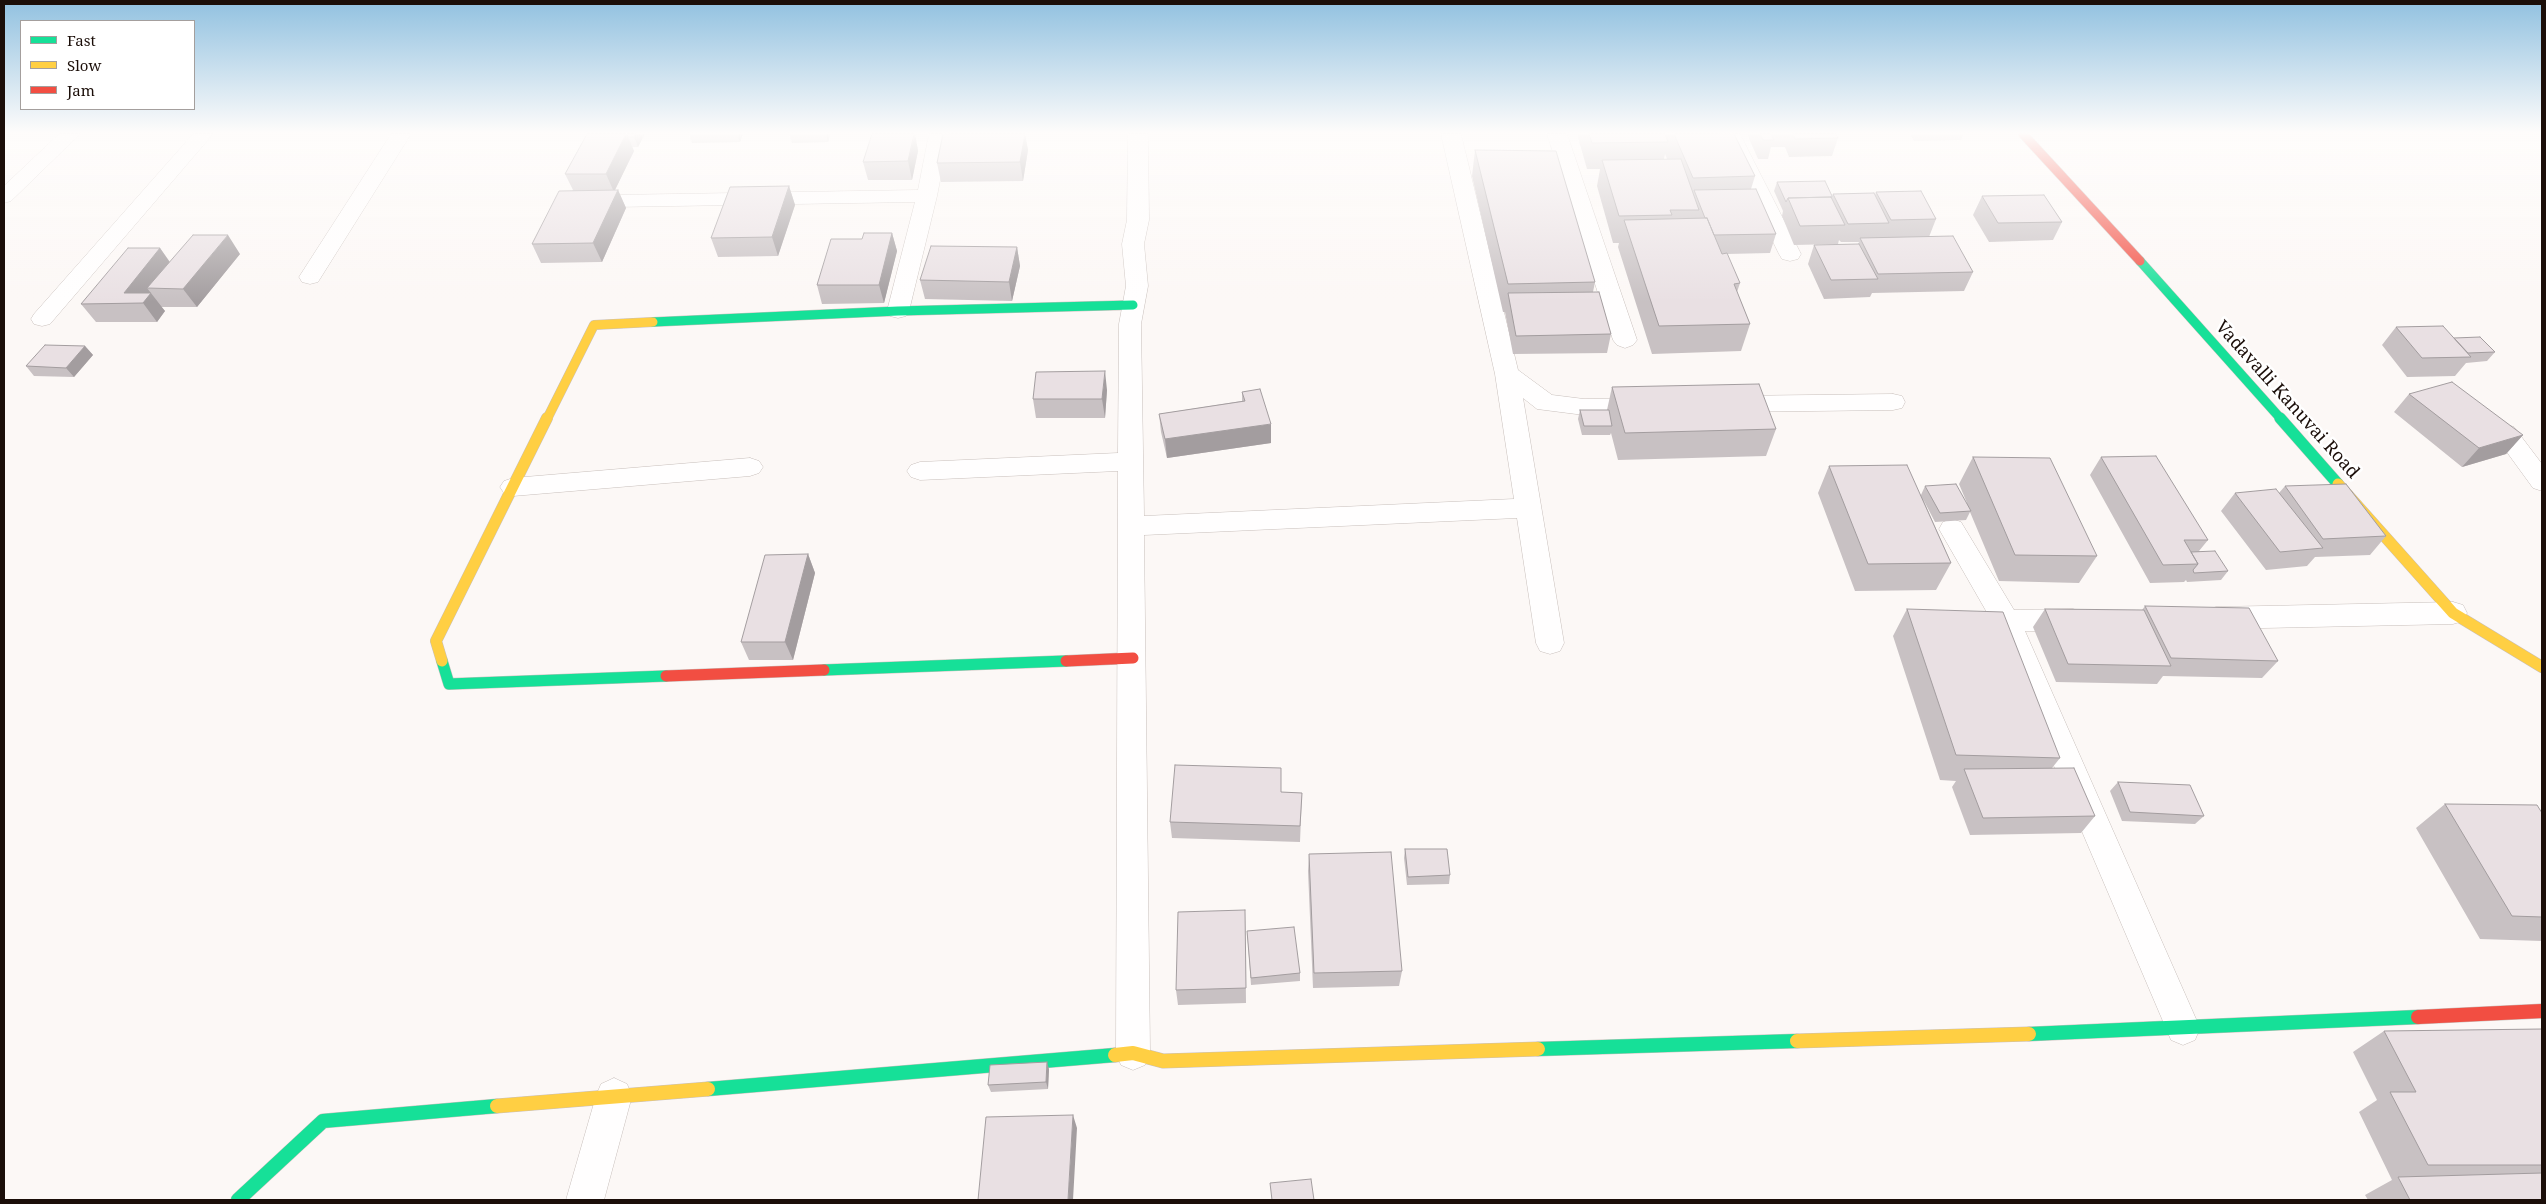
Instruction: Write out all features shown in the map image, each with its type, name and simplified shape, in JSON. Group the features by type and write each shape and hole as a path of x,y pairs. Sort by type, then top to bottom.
{"street":[{"path":"42,319 154,190"},
{"path":"310,277 365,190"},
{"path":"898,311 928,190"},
{"path":"1133,1053 1133,658 1130,324 1138,286 1133,244 1138,220 1138,190"},
{"path":"1464,190 1508,374 1550,643"},
{"path":"1576,190 1625,340"},
{"path":"1758,190 1790,254"},
{"name":"Vadavalli Kanuvai Road","path":"2076,190 2453,613 2542,667"},
{"path":"613,201 927,196"},
{"path":"1133,305 898,311 594,325 436,641 449,684 1133,658"},
{"path":"1508,374 1546,403 1584,407 1664,405"},
{"path":"1704,405 1892,402"},
{"path":"2504,433 2542,482"},
{"path":"920,471 1132,461"},
{"path":"513,487 750,468"},
{"path":"1132,526 1528,508"},
{"path":"1952,529 2006,622 2183,1028"},
{"path":"2185,618 2453,613"},
{"path":"2006,622 2095,620"},
{"path":"238,1200 323,1121 1133,1053 1163,1061 2183,1028 2542,1011"},
{"path":"585,1200 614,1096"}],"building":[{"path":"618,190 593,243 532,244 559,191"},
{"path":"729,190 788,190 772,237 711,238"},
{"path":"1485,190 1568,190 1595,282 1508,284"},
{"path":"1611,190 1692,190 1699,210 1670,210 1672,215 1619,216"},
{"path":"1694,190 1757,190 1776,234 1714,235 1707,218 1705,218"},
{"path":"1781,190 1829,190 1832,196 1831,198 1788,198 1786,202"},
{"path":"1921,191 1936,219 1891,220 1876,192"},
{"path":"1874,193 1889,223 1848,224 1833,194"},
{"path":"2044,195 2062,222 1998,223 1982,196"},
{"path":"1831,197 1845,225 1800,226 1788,198"},
{"path":"1707,218 1722,254 1727,253 1740,283 1734,284 1750,324 1659,326 1624,220"},
{"path":"864,233 892,233 879,285 817,285 831,239 862,239"},
{"path":"193,235 228,235 183,289 147,288"},
{"path":"1953,236 1973,272 1878,274 1860,238"},
{"path":"1859,244 1878,279 1831,280 1814,245"},
{"path":"931,246 1017,247 1009,282 920,280"},
{"path":"128,248 160,248 124,293 151,293 143,303 81,304"},
{"path":"1599,292 1611,334 1516,336 1508,293"},
{"path":"2443,326 2471,357 2422,358 2396,327"},
{"path":"2480,337 2495,352 2468,353 2454,338"},
{"path":"45,345 85,346 66,368 26,366"},
{"path":"1105,371 1102,399 1033,399 1036,372"},
{"path":"2452,382 2523,435 2479,448 2409,394"},
{"path":"1759,384 1776,429 1625,433 1612,387"},
{"path":"1260,389 1271,424 1165,439 1159,414 1245,401 1242,392"},
{"path":"1580,410 1609,410 1612,426 1584,426"},
{"path":"2156,456 2208,540 2184,540 2198,564 2163,565 2101,457"},
{"path":"1973,457 2050,458 2097,556 2015,555"},
{"path":"1907,465 1951,563 1868,564 1829,466"},
{"path":"1956,484 1971,511 1940,513 1925,486"},
{"path":"2346,484 2386,536 2323,539 2285,486"},
{"path":"2276,489 2323,548 2280,552 2235,493"},
{"path":"2215,551 2228,571 2194,573 2193,570 2198,564 2191,552"},
{"path":"808,554 785,642 741,642 765,555"},
{"path":"2145,606 2249,608 2278,661 2171,658"},
{"path":"1907,609 2003,612 2060,758 1956,755"},
{"path":"2045,609 2144,610 2171,666 2068,664"},
{"path":"1175,765 1281,768 1281,792 1302,793 1300,826 1170,822"},
{"path":"2074,768 2095,816 1983,818 1964,769"},
{"path":"2118,782 2190,785 2204,816 2130,812"},
{"path":"2445,804 2537,805 2542,813 2542,917 2512,916"},
{"path":"1405,849 1447,849 1450,875 1408,877"},
{"path":"1391,852 1402,971 1314,973 1309,854"},
{"path":"1245,910 1246,988 1176,990 1178,912"},
{"path":"1294,927 1300,973 1251,978 1247,931"},
{"path":"2542,1029 2542,1165 2428,1165 2390,1092 2416,1092 2384,1031"},
{"path":"1047,1062 1046,1082 988,1085 990,1065"},
{"path":"1073,1115 1068,1200 978,1200 986,1117"},
{"path":"2542,1173 2542,1200 2410,1200 2398,1177"},
{"path":"1311,1179 1314,1200 1272,1200 1270,1183"}],"traffic: fast":[{"path":"2140,261 2338,484"},
{"path":"653,322 898,311 1133,305"},
{"path":"442,661 449,684 666,676"},
{"path":"824,670 1066,661"},
{"path":"2029,1034 2418,1017"},
{"path":"1538,1049 1797,1041"},
{"path":"708,1089 1115,1055"},
{"path":"238,1200 323,1121 497,1106"}],"traffic: slow":[{"path":"442,661 436,641 594,325 653,322"},
{"path":"2338,484 2453,613 2542,667"},
{"path":"1797,1041 2029,1034"},
{"path":"1115,1055 1133,1053 1163,1061 1538,1049"},
{"path":"497,1106 708,1089"}],"traffic: jam":[{"path":"2075,190 2140,261"},
{"path":"1066,661 1133,658"},
{"path":"666,676 824,670"},
{"path":"2418,1017 2542,1011"}]}
